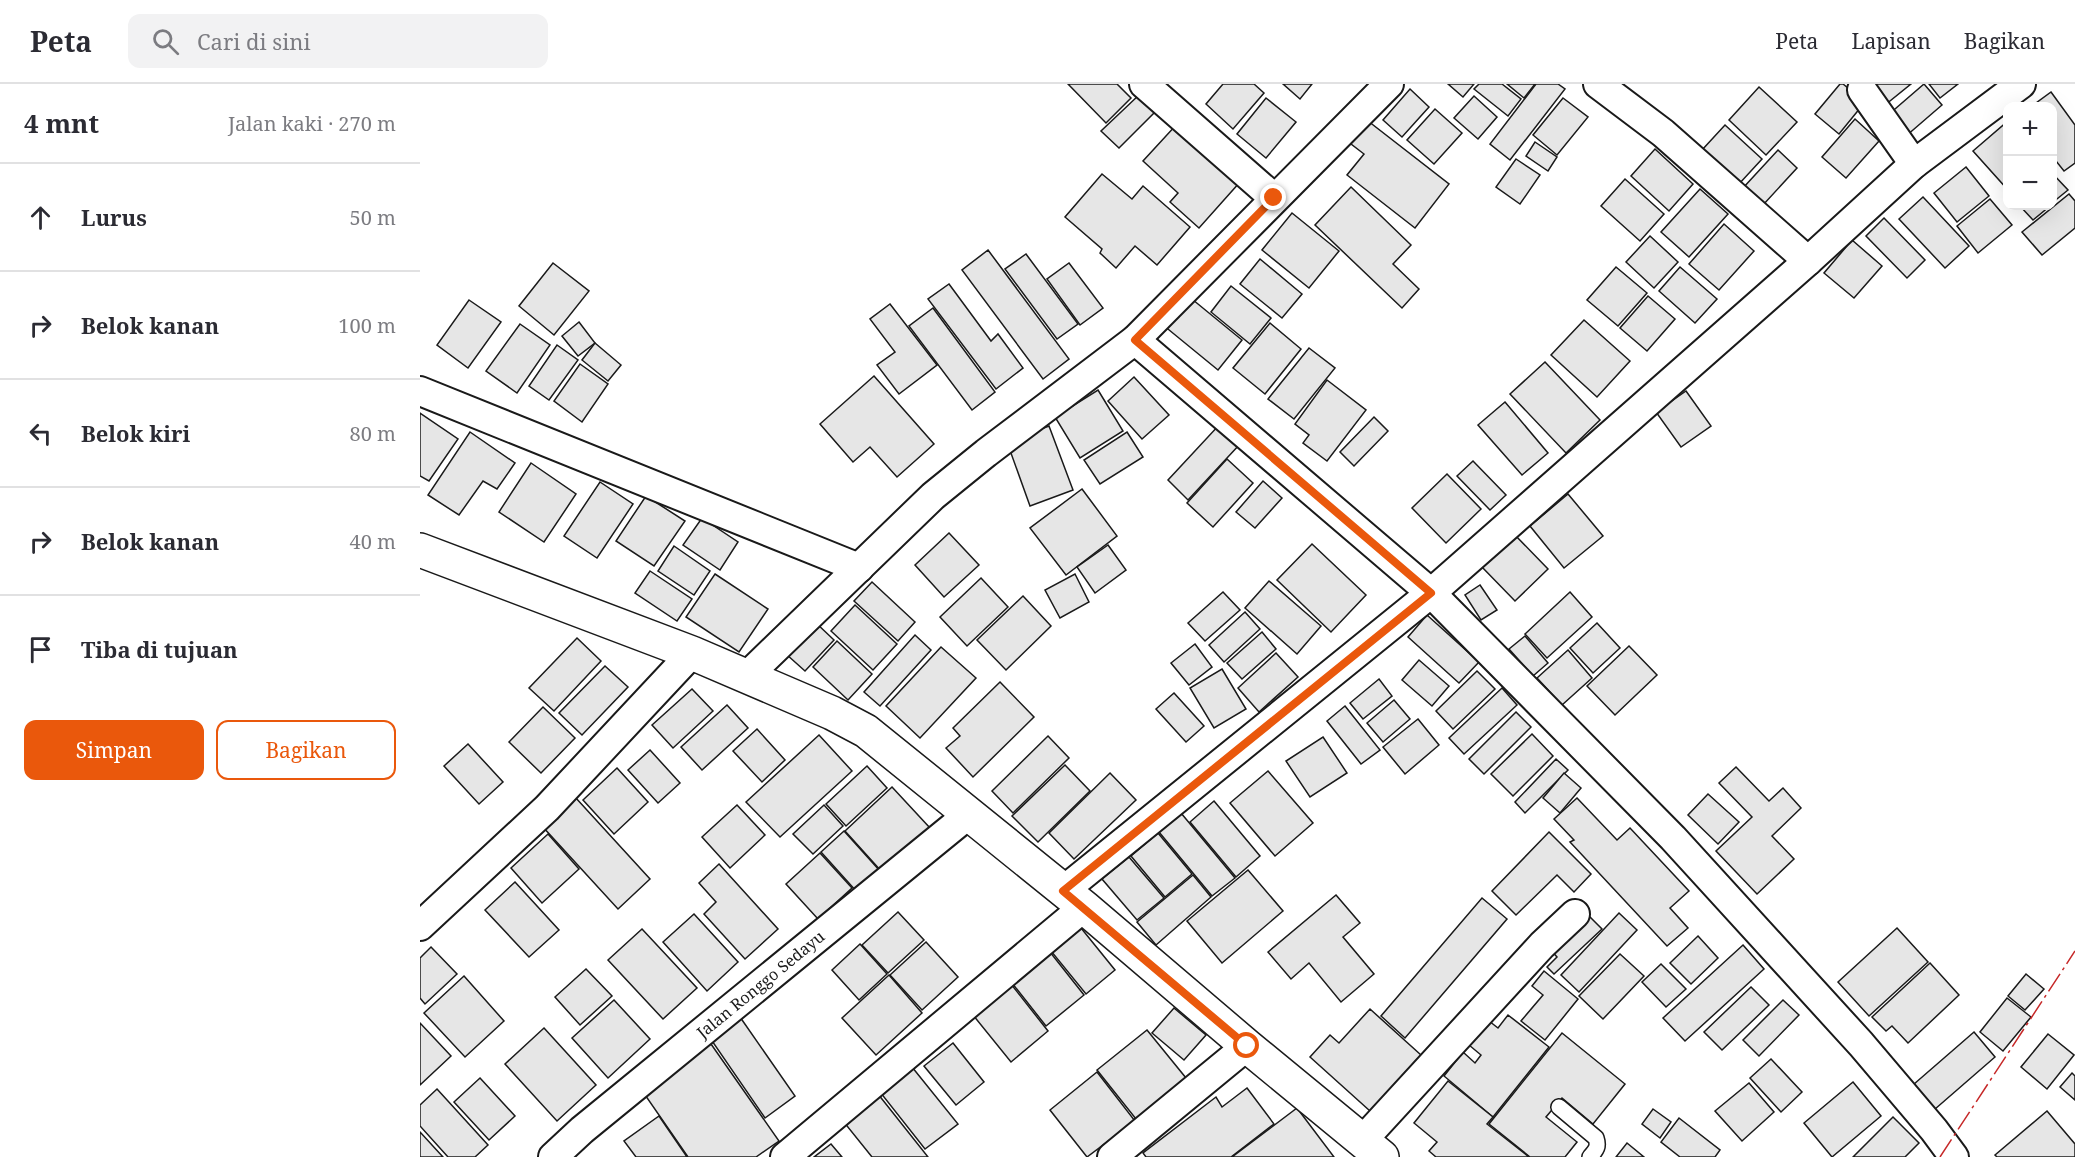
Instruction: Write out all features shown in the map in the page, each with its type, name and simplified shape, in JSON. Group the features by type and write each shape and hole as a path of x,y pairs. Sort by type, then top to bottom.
{"street":[{"path":"1144,84 1274,198"},
{"path":"746,677 933,496 1135,340 1389,84"},
{"path":"1598,84 1663,133 1808,261"},
{"path":"785,1157 1073,899 1431,593 1808,261 1914,164 2021,84"},
{"path":"1862,90 1914,164"},
{"path":"1135,340 1431,593 1681,846 1861,1044 1954,1157"},
{"path":"420,391 860,568"},
{"path":"420,550 692,653 832,713 866,731 1073,899 1372,1149 1542,945 1575,914"},
{"path":"420,926 547,808 692,653"},
{"name":"Jalan Ronggo Sedayu","path":"553,1157 582,1130 969,814"},
{"path":"1112,1157 1247,1046"}],"lane":[{"path":"1559,1107 1596,1138 1598,1144 1590,1157"}],"building":[{"path":"1068,84 1117,84 1131,98 1106,123"},
{"path":"1223,84 1254,84 1264,93 1233,129 1206,104"},
{"path":"1283,84 1312,84 1300,99"},
{"path":"1448,84 1474,84 1463,97"},
{"path":"1479,84 1502,84 1521,99 1508,116 1474,89"},
{"path":"1507,84 1535,84 1524,98"},
{"path":"1536,84 1558,84 1565,89 1510,160 1490,144"},
{"path":"1840,84 1865,102 1839,134 1815,114"},
{"path":"1877,84 1911,84 1885,105 1872,88"},
{"path":"1924,84 1942,105 1906,136 1888,115"},
{"path":"1929,84 1958,84 1940,98"},
{"path":"1759,87 1797,122 1766,155 1729,120"},
{"path":"1410,89 1429,107 1402,137 1383,120"},
{"path":"2051,92 2075,125 2075,163 2064,171 2057,162 2057,102 2037,102"},
{"path":"1140,94 1156,111 1119,148 1101,131"},
{"path":"1474,96 1497,117 1478,139 1454,118"},
{"path":"1266,98 1296,122 1266,158 1237,134"},
{"path":"1563,98 1588,117 1557,155 1533,135"},
{"path":"1435,109 1462,133 1434,164 1407,140"},
{"path":"1359,114 1449,184 1415,228 1347,175 1364,154 1342,137"},
{"path":"1855,119 1879,141 1846,178 1822,157"},
{"path":"1177,124 1240,182 1199,228 1170,202 1178,193 1143,161"},
{"path":"1725,125 1762,159 1739,184 1702,150"},
{"path":"2003,125 2003,184 1973,151"},
{"path":"1535,142 1557,157 1548,171 1526,156"},
{"path":"1655,149 1693,184 1669,211 1631,176"},
{"path":"1778,150 1797,168 1763,205 1743,188"},
{"path":"1516,159 1540,175 1520,204 1496,187"},
{"path":"1966,167 1989,196 1957,222 1934,193"},
{"path":"1102,174 1132,199 1143,186 1190,227 1157,265 1135,246 1116,268 1100,253 1102,249 1065,217"},
{"path":"2057,178 2068,190 2057,199"},
{"path":"1625,179 1664,214 1640,241 1601,206"},
{"path":"1351,187 1411,245 1393,264 1419,289 1402,308 1315,225"},
{"path":"1700,189 1728,214 1689,257 1661,232"},
{"path":"2069,194 2075,201 2075,228 2042,255 2022,232 2049,210 2057,210 2057,204"},
{"path":"1923,197 1969,246 1945,268 1899,219"},
{"path":"1990,199 2012,225 1978,253 1957,226"},
{"path":"2024,210 2045,210 2033,220"},
{"path":"1292,213 1339,251 1309,288 1262,250"},
{"path":"1884,218 1925,260 1907,278 1866,236"},
{"path":"1724,224 1754,251 1719,290 1689,264"},
{"path":"1650,236 1678,262 1654,288 1626,262"},
{"path":"1852,240 1882,266 1854,298 1824,273"},
{"path":"988,250 1069,359 1043,379 962,270"},
{"path":"1026,254 1078,324 1057,339 1005,269"},
{"path":"1260,259 1302,294 1282,318 1240,284"},
{"path":"553,263 589,291 554,335 519,306"},
{"path":"1069,263 1103,308 1080,325 1047,279"},
{"path":"1616,267 1647,293 1618,326 1587,300"},
{"path":"1680,267 1717,299 1695,323 1659,291"},
{"path":"949,284 991,341 998,334 1023,368 996,389 928,299"},
{"path":"1231,286 1271,318 1250,344 1211,312"},
{"path":"1187,295 1242,340 1218,370 1163,325"},
{"path":"1648,296 1675,319 1647,351 1620,328"},
{"path":"469,300 501,322 468,368 437,345"},
{"path":"890,304 937,365 899,394 877,365 895,352 870,319"},
{"path":"933,308 995,392 972,410 909,326"},
{"path":"1584,320 1630,361 1597,397 1551,355"},
{"path":"579,322 595,343 578,356 562,336"},
{"path":"1270,323 1301,349 1265,394 1233,368"},
{"path":"520,324 550,345 517,393 486,371"},
{"path":"595,343 621,365 608,381 582,360"},
{"path":"557,345 578,360 549,400 529,386"},
{"path":"1309,348 1335,368 1294,419 1268,399"},
{"path":"1545,362 1600,420 1566,453 1510,394"},
{"path":"580,364 608,384 582,422 554,401"},
{"path":"874,376 934,444 897,477 870,447 853,462 820,424"},
{"path":"1134,377 1169,415 1142,439 1108,401"},
{"path":"1327,380 1366,410 1327,461 1303,443 1309,435 1295,424"},
{"path":"1098,390 1123,431 1080,458 1055,417"},
{"path":"1686,391 1711,426 1681,447 1656,412"},
{"path":"1505,402 1548,453 1522,475 1478,425"},
{"path":"420,413 458,439 429,481 420,476"},
{"path":"1374,417 1388,431 1354,466 1340,452"},
{"path":"1220,424 1240,444 1188,500 1168,480"},
{"path":"1049,426 1073,490 1030,506 1007,442"},
{"path":"470,432 515,463 497,489 483,481 459,515 428,495"},
{"path":"1127,432 1143,457 1100,484 1084,460"},
{"path":"1227,459 1253,483 1213,527 1187,503"},
{"path":"1473,461 1506,495 1490,510 1457,476"},
{"path":"531,463 576,494 544,542 499,512"},
{"path":"1447,474 1481,509 1446,543 1412,508"},
{"path":"1263,481 1282,498 1255,528 1236,512"},
{"path":"600,482 633,504 597,558 564,536"},
{"path":"1082,489 1117,536 1066,575 1030,528"},
{"path":"1568,494 1603,536 1564,568 1530,526"},
{"path":"646,496 685,521 654,566 616,541"},
{"path":"702,518 738,542 720,570 683,545"},
{"path":"949,533 979,565 944,597 915,565"},
{"path":"1514,534 1548,569 1515,601 1481,566"},
{"path":"1312,544 1366,595 1331,632 1277,580"},
{"path":"1108,545 1126,570 1095,593 1077,567"},
{"path":"674,546 710,571 694,595 658,571"},
{"path":"650,571 692,599 677,621 635,593"},
{"path":"715,574 768,609 739,652 686,617"},
{"path":"1075,574 1089,602 1060,618 1045,590"},
{"path":"981,578 1008,607 967,646 940,617"},
{"path":"1269,581 1321,626 1297,654 1245,608"},
{"path":"872,582 915,622 898,641 854,601"},
{"path":"1480,585 1497,610 1481,620 1465,595"},
{"path":"1223,592 1240,610 1205,641 1188,623"},
{"path":"1570,592 1592,617 1547,658 1525,634"},
{"path":"1023,596 1051,626 1006,670 977,640"},
{"path":"855,605 897,644 873,670 831,631"},
{"path":"1245,612 1260,629 1224,662 1209,645"},
{"path":"1427,615 1479,662 1459,683 1408,637"},
{"path":"815,622 834,640 805,671 786,654"},
{"path":"1597,623 1620,648 1593,673 1570,648"},
{"path":"1262,632 1276,649 1242,679 1227,663"},
{"path":"915,635 931,650 880,706 864,692"},
{"path":"1525,636 1548,663 1533,676 1509,649"},
{"path":"577,638 601,661 554,711 529,688"},
{"path":"837,641 872,674 848,700 813,667"},
{"path":"1195,644 1212,667 1189,685 1171,663"},
{"path":"1629,646 1657,675 1615,715 1587,686"},
{"path":"941,647 976,678 920,738 886,706"},
{"path":"1568,650 1592,678 1562,705 1537,678"},
{"path":"1276,653 1298,677 1259,712 1238,688"},
{"path":"1419,660 1449,686 1432,706 1402,680"},
{"path":"605,666 628,687 582,735 559,713"},
{"path":"1222,669 1246,709 1214,728 1190,688"},
{"path":"1477,671 1495,689 1453,729 1436,711"},
{"path":"1379,679 1392,696 1363,719 1350,703"},
{"path":"1000,682 1034,717 973,777 946,748 960,736 953,728"},
{"path":"1502,688 1517,705 1464,754 1449,738"},
{"path":"692,689 713,711 673,748 652,725"},
{"path":"1174,693 1204,726 1186,742 1156,709"},
{"path":"1394,700 1410,719 1383,742 1367,723"},
{"path":"727,705 748,728 702,770 681,747"},
{"path":"1345,706 1380,750 1361,764 1327,721"},
{"path":"543,707 575,738 541,773 509,742"},
{"path":"1516,712 1531,727 1484,774 1469,759"},
{"path":"1418,719 1439,745 1405,774 1383,747"},
{"path":"757,729 785,760 762,782 733,751"},
{"path":"1532,734 1553,756 1513,796 1491,774"},
{"path":"819,735 852,771 780,837 746,802"},
{"path":"1048,736 1069,758 1013,813 992,791"},
{"path":"1323,737 1347,773 1310,797 1286,761"},
{"path":"468,744 503,782 479,804 444,766"},
{"path":"650,750 680,783 658,803 628,770"},
{"path":"1556,759 1568,770 1525,813 1515,802"},
{"path":"1065,765 1090,791 1038,842 1012,816"},
{"path":"867,766 887,788 846,826 826,804"},
{"path":"1736,767 1769,801 1783,788 1801,808 1772,836 1794,859 1757,894 1716,851 1752,817 1719,783"},
{"path":"617,768 648,802 614,834 583,800"},
{"path":"1268,771 1313,823 1275,856 1230,803"},
{"path":"1110,773 1136,800 1074,859 1049,833"},
{"path":"1564,773 1581,788 1560,813 1543,798"},
{"path":"892,787 930,828 882,872 845,831"},
{"path":"1708,794 1739,822 1718,844 1688,815"},
{"path":"575,797 650,879 618,909 542,826"},
{"path":"1577,798 1617,840 1630,828 1689,891 1670,908 1688,928 1667,946 1570,842 1574,840 1554,819"},
{"path":"1214,801 1260,856 1236,877 1190,822"},
{"path":"737,805 765,835 730,868 702,837"},
{"path":"824,805 843,826 813,854 793,834"},
{"path":"1181,813 1235,878 1212,896 1159,832"},
{"path":"844,831 880,871 857,892 821,852"},
{"path":"1549,832 1591,874 1574,892 1557,875 1516,915 1492,891"},
{"path":"1158,833 1192,874 1165,897 1131,856"},
{"path":"548,834 579,869 542,903 511,868"},
{"path":"820,853 852,888 818,919 786,884"},
{"path":"1129,857 1164,898 1137,920 1102,879"},
{"path":"719,864 778,929 745,959 704,914 716,902 699,883"},
{"path":"1248,870 1283,911 1222,963 1187,921"},
{"path":"1193,875 1211,897 1156,945 1137,922"},
{"path":"515,882 559,930 529,957 485,910"},
{"path":"1336,895 1360,923 1343,937 1374,974 1341,1002 1309,963 1291,979 1268,952"},
{"path":"1482,898 1507,919 1405,1038 1381,1016"},
{"path":"898,912 924,940 888,973 862,945"},
{"path":"1585,912 1602,929 1554,974 1547,967 1557,957 1548,947"},
{"path":"1619,913 1637,930 1579,992 1561,975"},
{"path":"694,914 738,962 707,991 663,942"},
{"path":"1081,928 1115,970 1086,994 1051,951"},
{"path":"1897,928 1928,962 1869,1016 1838,982"},
{"path":"642,929 697,988 663,1019 608,960"},
{"path":"1698,936 1718,958 1691,984 1670,963"},
{"path":"926,942 958,977 922,1010 890,975"},
{"path":"860,944 887,974 859,1000 832,970"},
{"path":"1743,945 1764,969 1685,1041 1663,1018"},
{"path":"431,947 457,974 425,1004 420,998 420,958"},
{"path":"1050,952 1084,995 1046,1026 1012,983"},
{"path":"1620,954 1644,976 1603,1019 1579,996"},
{"path":"1930,963 1959,995 1908,1043 1892,1026 1886,1031 1872,1017"},
{"path":"1661,964 1686,989 1666,1007 1642,982"},
{"path":"586,969 612,996 580,1025 555,997"},
{"path":"1544,971 1578,999 1545,1040 1521,1021 1543,995 1532,986"},
{"path":"2026,974 2044,989 2025,1010 2008,996"},
{"path":"889,975 922,1013 876,1055 842,1018"},
{"path":"464,976 504,1021 465,1057 424,1013"},
{"path":"1011,984 1048,1031 1011,1062 973,1015"},
{"path":"1751,987 1769,1005 1722,1050 1704,1032"},
{"path":"2007,998 2031,1017 2003,1051 1980,1032"},
{"path":"614,1000 650,1039 608,1078 572,1038"},
{"path":"1783,1000 1799,1015 1759,1056 1743,1040"},
{"path":"1174,1008 1206,1035 1184,1060 1152,1033"},
{"path":"1370,1009 1421,1055 1370,1111 1310,1057 1330,1035 1339,1043"},
{"path":"1508,1015 1549,1047 1493,1117 1444,1076 1463,1052 1475,1063 1481,1055 1469,1045 1489,1021 1498,1028"},
{"path":"740,1017 795,1096 765,1118 710,1038"},
{"path":"420,1023 451,1056 420,1085"},
{"path":"544,1028 596,1085 557,1121 505,1064"},
{"path":"1147,1030 1186,1078 1136,1119 1097,1070"},
{"path":"1974,1032 1995,1057 1927,1116 1906,1091"},
{"path":"1562,1033 1625,1084 1593,1124 1562,1098 1546,1117 1577,1142 1565,1157 1530,1157 1489,1124"},
{"path":"2048,1034 2074,1055 2047,1089 2021,1067"},
{"path":"953,1043 984,1082 956,1105 924,1066"},
{"path":"711,1044 779,1141 756,1157 688,1157 643,1092"},
{"path":"1771,1059 1802,1092 1781,1112 1750,1078"},
{"path":"912,1067 958,1124 925,1149 880,1092"},
{"path":"1097,1072 1135,1121 1087,1157 1050,1110"},
{"path":"2072,1073 2075,1076 2075,1100 2060,1087"},
{"path":"480,1078 515,1116 489,1140 454,1102"},
{"path":"1448,1081 1493,1117 1487,1124 1529,1157 1436,1157 1429,1151 1437,1142 1414,1123"},
{"path":"1853,1082 1881,1116 1832,1157 1804,1123"},
{"path":"1749,1083 1774,1112 1742,1141 1715,1111"},
{"path":"1247,1088 1274,1124 1231,1157 1146,1157 1143,1153 1216,1097 1222,1107"},
{"path":"437,1089 488,1145 475,1157 448,1157 420,1126 420,1105"},
{"path":"878,1094 928,1157 872,1157 843,1121"},
{"path":"1297,1108 1334,1157 1232,1157"},
{"path":"1653,1109 1671,1122 1660,1138 1642,1124"},
{"path":"2047,1111 2075,1144 2075,1157 1997,1157 1995,1155"},
{"path":"659,1116 687,1157 636,1157 624,1141"},
{"path":"1893,1117 1919,1143 1905,1157 1853,1157"},
{"path":"1679,1118 1720,1150 1715,1157 1680,1157 1661,1142"},
{"path":"420,1132 443,1157 420,1157"},
{"path":"1627,1143 1644,1157 1616,1157"},
{"path":"831,1144 842,1157 814,1157"}],"power":[{"path":"1940,1157 2075,951"}],"route":[{"path":"1247,1046 1063,891 1431,593 1135,340 1274,198"}]}
